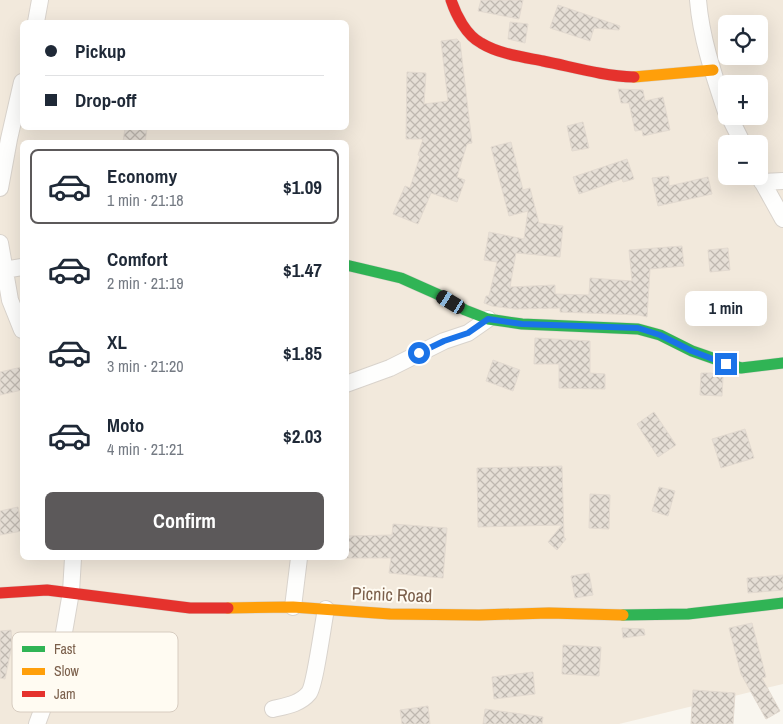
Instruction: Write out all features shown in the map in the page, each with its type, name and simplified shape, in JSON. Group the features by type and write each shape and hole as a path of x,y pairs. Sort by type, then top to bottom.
{"street":[{"path":"36,20 40,0"},
{"path":"451,0 455,11 467,30 480,43 506,54 594,72 632,77 713,70"},
{"path":"698,0 699,17 718,86"},
{"path":"0,188 20,91"},
{"path":"768,180 783,181"},
{"path":"763,185 783,219"},
{"path":"0,244 10,300 20,325"},
{"path":"349,266 402,278 437,294 465,310 488,319 522,324 638,328 660,335 708,358 741,368 783,363"},
{"path":"4,270 20,267"},
{"path":"349,383 390,368 444,341 468,333 488,319"},
{"path":"64,632 71,592 73,560"},
{"path":"293,607 299,560"},
{"name":"Picnic Road","path":"0,593 47,590 190,608 293,607 390,614 479,615 548,612 634,615 688,614 783,603"},
{"path":"274,709 296,703 309,692 315,673 326,609"},
{"path":"37,724 41,712"}],"shaded area":[{"path":"0,0 783,0 783,684 619,724 0,724"}],"building":[{"path":"481,0 523,0 519,19 478,11"},
{"path":"558,5 620,26 619,30 594,28 590,41 550,28"},
{"path":"510,22 528,24 525,43 508,39"},
{"path":"457,39 460,42 472,143 467,144 457,177 465,180 457,202 431,193 418,224 393,214 405,186 410,188 423,139 406,139 407,72 426,73 424,104 448,101 441,41"},
{"path":"618,89 643,90 645,101 663,97 670,130 643,136 642,130 635,131 629,103 621,103"},
{"path":"583,122 589,148 572,151 567,126"},
{"path":"125,130 147,130 145,140 123,140"},
{"path":"511,142 523,190 530,188 539,223 563,226 560,257 516,253 510,287 555,285 555,294 589,295 590,278 632,281 629,250 682,246 684,266 650,269 647,317 639,315 560,312 560,308 515,309 484,303 486,296 489,296 497,262 484,260 489,232 524,239 528,211 509,216 491,147"},
{"path":"627,159 634,179 623,182 622,179 579,194 573,177"},
{"path":"669,176 669,186 708,177 712,194 658,206 652,178"},
{"path":"728,248 730,270 710,272 708,250"},
{"path":"535,338 590,341 590,373 605,374 605,389 559,388 559,364 534,364"},
{"path":"493,360 520,370 513,391 486,381"},
{"path":"20,367 20,390 0,395 0,372"},
{"path":"701,373 711,373 723,377 722,396 700,395"},
{"path":"654,412 676,445 658,457 637,424"},
{"path":"745,429 754,458 721,468 712,439"},
{"path":"562,466 564,537 566,539 557,550 548,542 562,525 478,527 477,468"},
{"path":"659,487 675,491 668,516 652,511"},
{"path":"590,494 610,495 609,529 589,528"},
{"path":"18,507 20,531 0,535 0,511"},
{"path":"393,524 447,528 443,578 389,573 391,558 349,558 349,536 392,535"},
{"path":"589,573 593,595 575,598 571,576"},
{"path":"783,575 783,590 748,593 747,578"},
{"path":"752,623 766,677 762,678 780,711 766,719 741,674 729,628"},
{"path":"622,628 644,629 645,635 623,638"},
{"path":"11,630 12,645 5,679 0,678 0,631"},
{"path":"563,645 601,647 599,676 562,674"},
{"path":"533,672 535,694 494,699 492,677"},
{"path":"693,690 735,693 733,724 691,724"},
{"path":"428,706 430,724 402,724 400,710"},
{"path":"485,709 543,717 542,724 483,724"}],"traffic: fast":[{"path":"349,266 401,278 437,294 465,310 488,319 522,324 638,329 660,335 692,351 741,368 783,363"},
{"path":"623,615 688,614 783,603"}],"traffic: slow":[{"path":"634,77 713,70"},
{"path":"228,608 293,607 390,614 479,615 549,613 623,615"}],"traffic: jam":[{"path":"451,0 466,30 476,39 495,50 588,71 634,77"},
{"path":"0,593 47,590 190,608 228,608"}],"route":[{"path":"419,353 444,341 468,333 488,319 522,324 638,328 660,335 692,351 726,364"}]}
